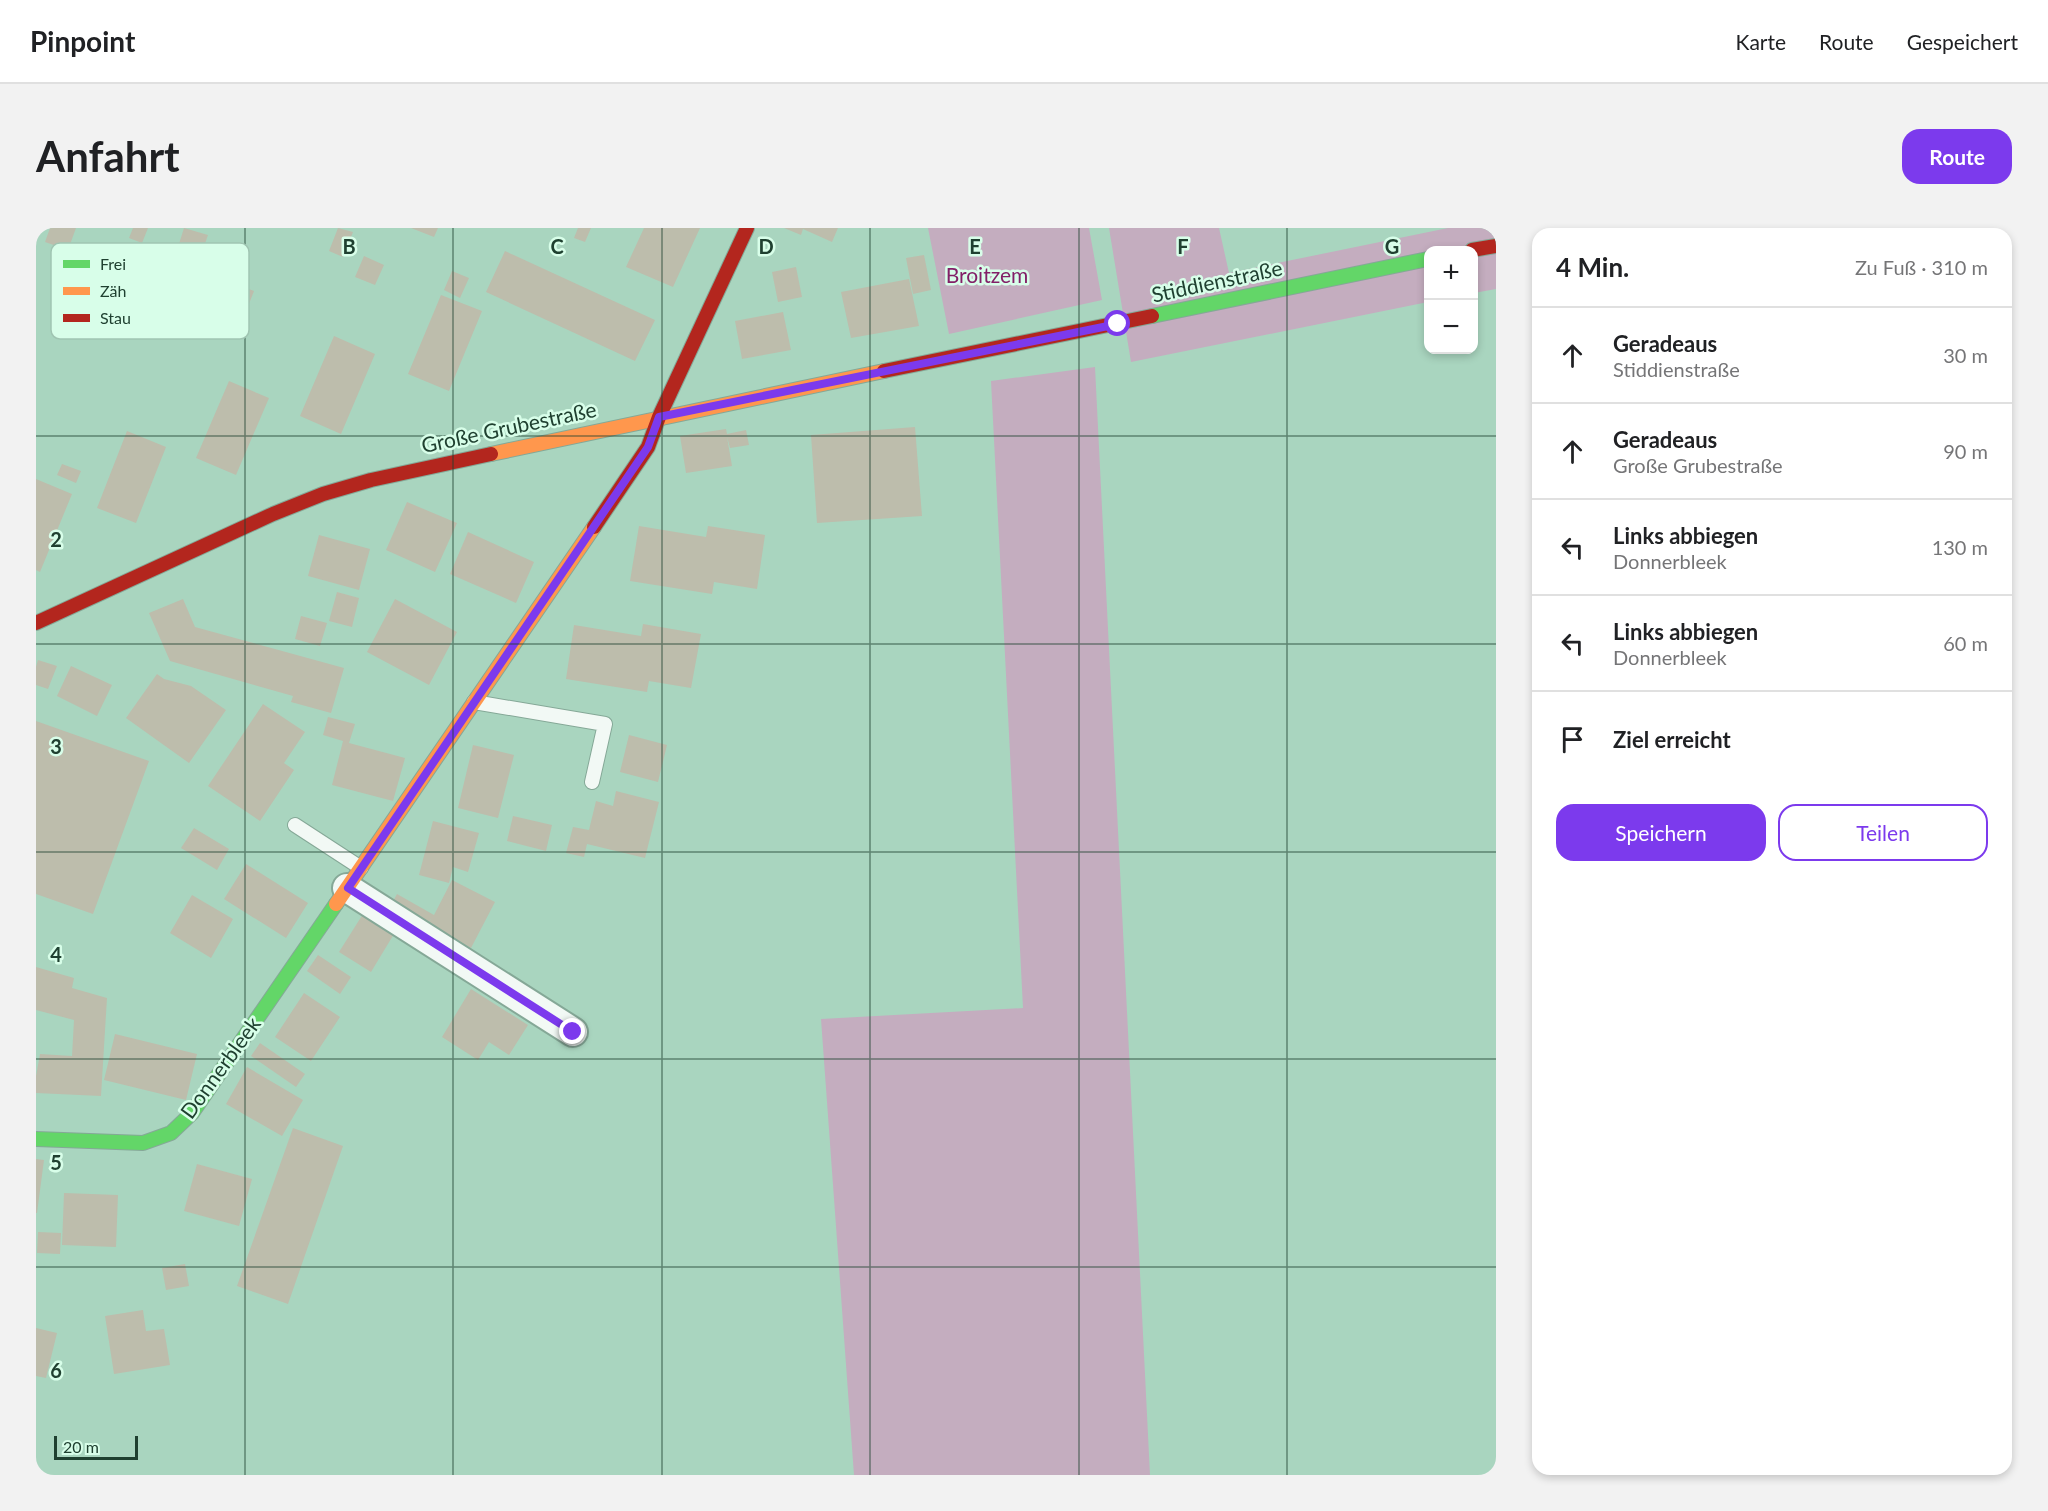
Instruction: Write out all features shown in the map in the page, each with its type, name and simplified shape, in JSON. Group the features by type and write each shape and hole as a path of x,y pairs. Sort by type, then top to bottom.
{"street":[{"name":"Donnerbleek","path":"36,1139 143,1143 171,1133 192,1113 648,447 659,417 747,228"},
{"path":"1478,249 1496,246"},
{"name":"Stiddienstraße","path":"1014,346 1424,261"},
{"name":"Große Grubestraße","path":"36,623 273,514 323,494 426,467 659,417 1014,346"},
{"path":"354,878 573,1032"}],"lane":[{"path":"474,702 606,724 592,782"},
{"path":"295,825 354,878"}],"green space":[{"name":"Broitzem","path":"928,228 1089,228 1102,300 949,334"},
{"path":"1109,228 1219,228 1229,273 1448,228 1496,228 1496,289 1478,292 1478,246 1424,246 1424,303 1131,362"},
{"path":"1095,367 1150,1475 854,1475 821,1019 1023,1008 991,381"}],"building":[{"path":"50,228 76,228 71,243 51,244 45,242"},
{"path":"133,228 148,228 142,243 129,238"},
{"path":"184,228 208,235 205,243 179,243"},
{"path":"338,228 353,232 343,257 329,251"},
{"path":"411,228 438,228 434,237"},
{"path":"578,228 591,228 585,242 574,238"},
{"path":"644,228 700,228 673,287 626,267"},
{"path":"784,228 838,228 832,242 803,229 801,235"},
{"path":"505,251 655,320 635,361 486,292"},
{"path":"924,255 931,290 913,294 906,258"},
{"path":"364,256 384,265 375,285 355,277"},
{"path":"796,267 802,297 778,302 772,272"},
{"path":"452,271 469,278 460,298 444,290"},
{"path":"909,279 919,326 851,338 841,292"},
{"path":"249,289 254,291 249,304"},
{"path":"441,295 482,311 449,391 408,374"},
{"path":"783,312 791,350 742,359 735,321"},
{"path":"334,336 375,354 341,434 300,416"},
{"path":"229,381 269,398 236,475 196,458"},
{"path":"915,427 922,516 817,523 811,435"},
{"path":"726,429 727,434 746,430 749,445 730,448 727,437 732,466 686,473 680,436"},
{"path":"127,431 166,447 136,523 97,508"},
{"path":"62,464 81,471 76,483 57,475"},
{"path":"36,479 72,494 40,572 36,570"},
{"path":"407,502 457,523 435,572 386,550"},
{"path":"639,526 706,537 708,526 765,535 757,589 714,582 712,594 630,581"},
{"path":"468,532 534,562 516,603 450,574"},
{"path":"319,535 370,549 359,590 308,576"},
{"path":"337,592 359,598 352,627 329,621"},
{"path":"183,599 195,627 344,668 331,713 291,702 293,696 170,661 149,613"},
{"path":"395,599 457,632 429,685 367,652"},
{"path":"301,616 327,623 320,646 295,639"},
{"path":"643,624 701,634 691,688 649,681 647,692 566,679 574,625 641,636"},
{"path":"38,660 57,666 48,689 36,685"},
{"path":"71,666 112,685 97,716 57,696"},
{"path":"157,674 164,679 191,686 226,710 189,763 126,718"},
{"path":"263,704 305,732 284,763 294,770 260,821 208,786"},
{"path":"328,717 355,724 349,743 405,758 393,801 332,785 343,741 323,735"},
{"path":"36,721 149,761 93,914 36,894"},
{"path":"629,735 667,745 658,782 620,772"},
{"path":"473,745 514,755 498,818 458,808"},
{"path":"616,791 659,802 645,858 587,844 584,857 566,853 573,827 589,830 596,801 613,806"},
{"path":"513,816 552,825 546,851 507,841"},
{"path":"433,821 479,833 468,872 453,867 449,883 419,875"},
{"path":"194,828 229,849 217,870 181,848"},
{"path":"246,864 308,903 286,938 224,899"},
{"path":"452,880 495,902 471,948 428,926 431,918 427,926 391,905 397,894 434,915"},
{"path":"192,895 233,919 211,958 170,933"},
{"path":"363,914 394,934 371,972 339,952"},
{"path":"318,955 351,977 340,994 307,971"},
{"path":"36,967 74,978 72,988 107,998 101,1096 36,1093 40,1054 72,1056 74,1020 36,1010"},
{"path":"471,989 528,1025 509,1055 489,1042 478,1060 442,1037"},
{"path":"304,993 340,1017 311,1061 275,1037"},
{"path":"115,1034 197,1054 186,1100 104,1080"},
{"path":"260,1043 305,1074 296,1087 251,1056"},
{"path":"247,1067 303,1100 282,1136 226,1104"},
{"path":"293,1128 343,1146 288,1304 237,1286"},
{"path":"36,1159 44,1160 37,1213 36,1213"},
{"path":"197,1164 252,1179 239,1226 184,1211"},
{"path":"64,1193 118,1195 116,1247 62,1245"},
{"path":"38,1232 61,1233 60,1254 37,1253"},
{"path":"185,1264 189,1286 166,1290 162,1268"},
{"path":"143,1310 146,1331 164,1329 170,1365 114,1374 105,1316"},
{"path":"36,1328 57,1333 46,1378 36,1376"}],"traffic: fast":[{"path":"1152,316 1424,260"},
{"path":"36,1139 143,1143 171,1133 192,1113 336,904"}],"traffic: slow":[{"path":"491,454 884,371"},
{"path":"336,904 594,527"}],"traffic: jam":[{"path":"594,527 648,447 659,417 747,228"},
{"path":"1478,249 1496,246"},
{"path":"884,371 1152,316"},
{"path":"36,623 273,514 323,494 371,480 491,454"}],"route":[{"path":"573,1032 348,888 648,447 659,417 1118,324"}]}
